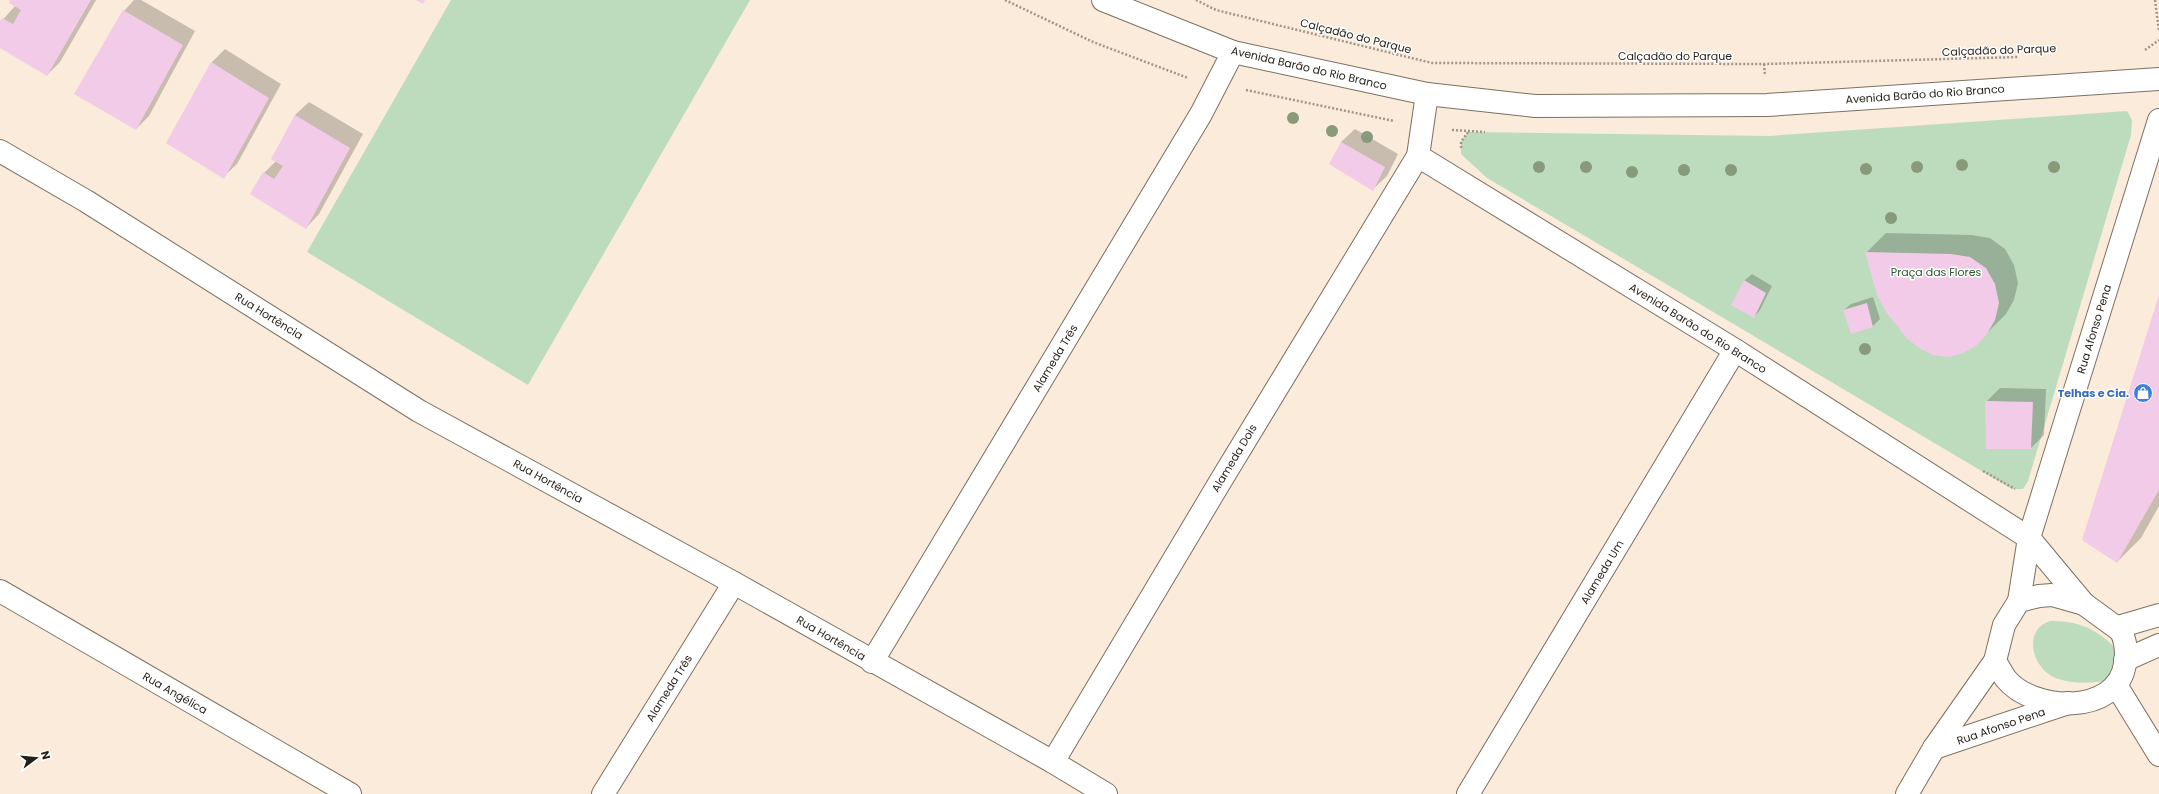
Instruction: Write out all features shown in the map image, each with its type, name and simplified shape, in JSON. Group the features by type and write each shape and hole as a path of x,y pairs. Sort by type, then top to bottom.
{"street":[{"name":"Avenida Barão do Rio Branco","path":"1103,0 1233,52 1427,94 1535,106 1767,105 2159,79"},
{"name":"Alameda Três","path":"872,662 1201,114 1233,52"},
{"path":"1418,156 1427,94"},
{"name":"Rua Afonso Pena","path":"2019,601 2029,538 2159,120"},
{"name":"Rua Hortência","path":"0,151 86,201 419,411 734,583 872,662 1053,762 1106,794"},
{"name":"Avenida Barão do Rio Branco","path":"1418,156 1735,350 2029,538"},
{"name":"Alameda Dois","path":"1053,762 1223,477 1418,156"},
{"name":"Alameda Um","path":"1468,794 1735,350"},
{"path":"2029,538 2084,604 2118,627 2124,638 2126,660 2116,686 2107,694 2094,700 2068,704 2042,700 2018,690 2006,680 1995,661 2004,626 2019,601 2039,596 2052,595 2084,604"},
{"name":"Alameda Três","path":"603,794 734,583"},
{"name":"Rua Angélica","path":"0,591 350,794"},
{"path":"2118,627 2159,614"},
{"path":"2126,660 2159,646"},
{"name":"Rua Afonso Pena","path":"1907,794 1934,748 1995,661"},
{"path":"2116,686 2159,755"},
{"name":"Rua Afonso Pena","path":"1934,748 2068,704"}],"path":[{"name":"Calçadão do Parque","path":"1196,0 1216,10 1432,63 1764,64 2026,57"},
{"path":"2155,0 2159,31"},
{"path":"2140,53 2159,40"},
{"path":"1461,154 1461,142 1468,132 1489,132"},
{"path":"1978,469 2012,489 2018,489"}],"green space":[{"path":"451,0 750,0 528,385 307,252"},
{"name":"Praça das Flores","path":"2127,111 2132,120 2131,135 2028,481 2023,489 2012,489 1487,178 1461,154 1461,142 1468,132 1769,136"},
{"path":"2050,621 2071,622 2089,628 2106,639 2113,646 2120,654 2108,680 2089,683 2069,681 2056,678 2041,667 2036,658 2033,641 2036,632 2041,626"}],"building":[{"path":"10,0 91,0 47,76 0,48 0,21 2,18 13,24 21,10 9,3"},
{"path":"416,0 425,0 423,4"},
{"path":"123,10 183,45 136,130 74,94"},
{"path":"211,62 269,98 224,179 166,143"},
{"path":"295,115 350,148 306,229 250,194 263,172 274,179 283,166 271,159"},
{"path":"1341,142 1385,167 1373,191 1329,164"},
{"path":"1865,252 1951,254 1970,257 1986,268 1995,284 1999,303 1995,320 1987,334 1976,346 1963,353 1949,357 1933,355 1921,349 1907,339 1886,312 1877,295"},
{"path":"1744,280 1766,293 1754,318 1731,305"},
{"name":"Telhas e Cia.","path":"2159,295 2159,490 2117,563 2082,540"},
{"path":"1867,303 1873,327 1851,334 1843,310"},
{"path":"1985,401 2033,402 2031,449 1986,449"}],"place":[{"name":"Telhas e Cia.","path":"2143,393"}]}
